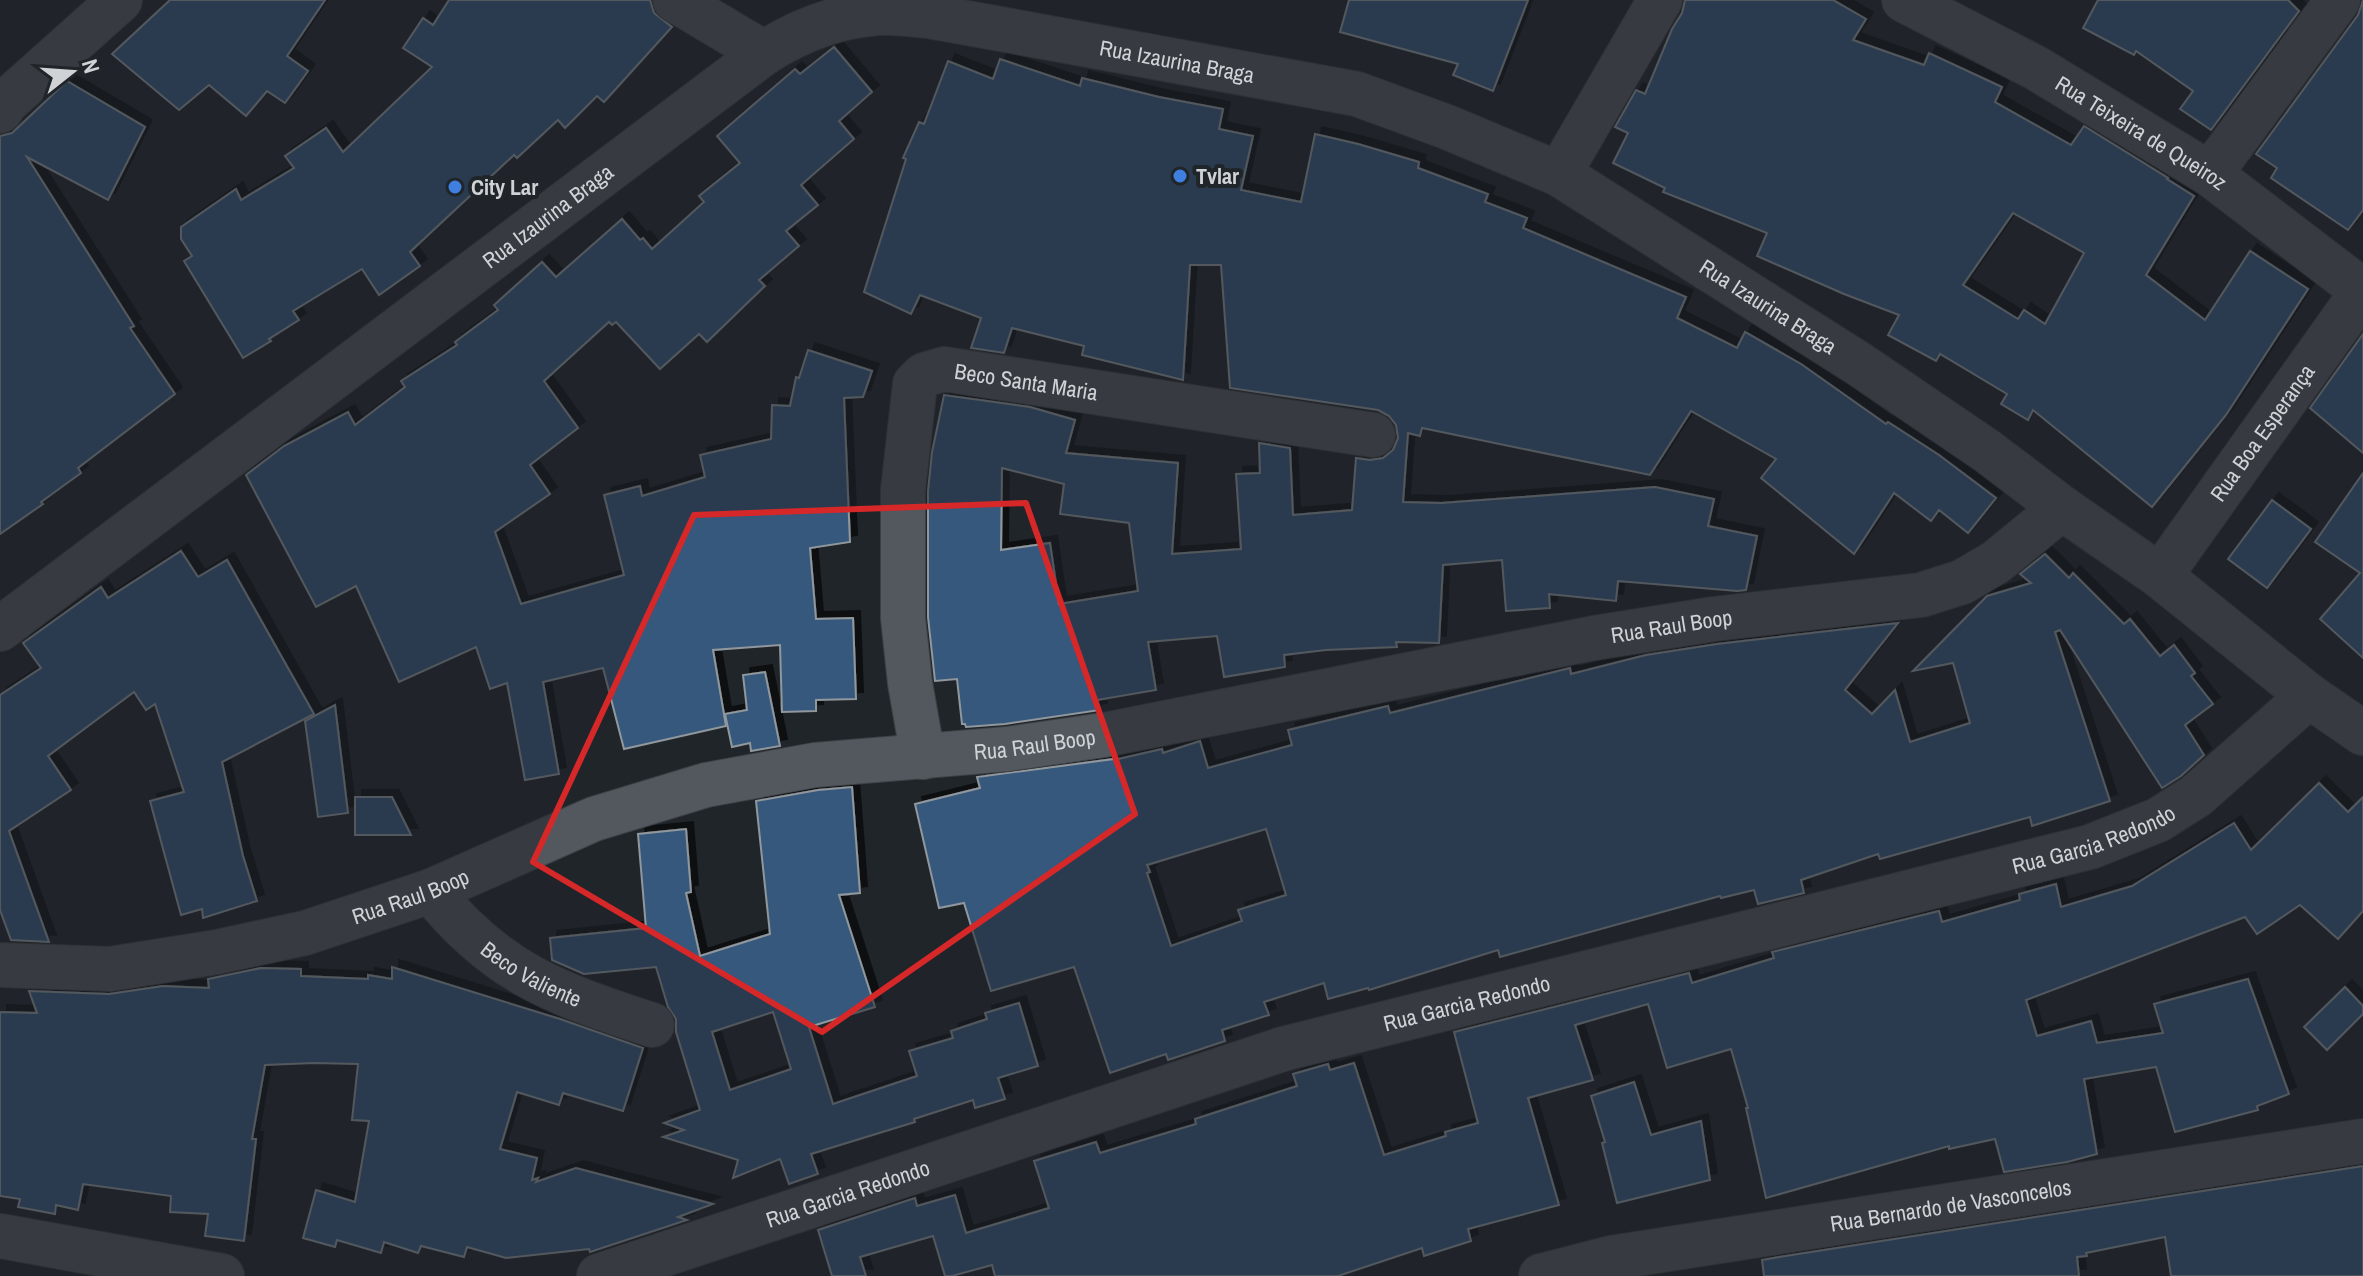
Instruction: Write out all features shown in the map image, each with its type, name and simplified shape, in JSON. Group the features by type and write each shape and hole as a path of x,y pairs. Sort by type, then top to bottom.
{"street":[{"path":"0,111 6,102 120,0"},
{"path":"675,0 778,30"},
{"path":"1559,174 1660,0"},
{"name":"Rua Teixeira de Queiroz","path":"1904,0 2036,68 2210,174 2363,291"},
{"path":"2210,174 2338,0"},
{"name":"Rua Izaurina Braga","path":"0,629 778,30 879,13 929,16 1357,94 1447,127 1559,174 1859,364 1987,451 2160,576 2309,696 2363,733"},
{"name":"Rua Boa Esperança","path":"2160,576 2363,291"},
{"name":"Beco Santa Maria","path":"923,757 903,618 903,490 915,384 924,375 944,369 1373,435"},
{"name":"Rua Raul Boop","path":"0,965 110,969 217,952 305,933 431,891 594,819 706,785 815,765 1008,749 1104,735 1594,638 1714,619 1921,595 1962,582 1996,562 2062,508"},
{"name":"Rua Garcia Redondo","path":"599,1276 1283,1049 2090,847 2158,820 2196,796 2309,696"},
{"name":"Beco Valiente","path":"431,891 462,927 512,968 585,1003 652,1025"},
{"name":"Rua Bernardo de Vasconcelos","path":"1541,1276 1611,1258 2363,1141"},
{"path":"0,1236 222,1276"}],"highlighted area":[{"path":"1026,503 1135,814 822,1032 533,862 694,515"}],"building":[{"path":"170,0 325,0 287,56 308,71 285,103 267,91 246,116 209,85 179,110 112,54"},
{"path":"449,0 650,0 654,13 672,27 604,102 597,96 565,128 558,120 517,158 514,155 410,252 420,266 379,295 362,269 293,311 299,320 243,358 184,261 192,256 181,239 181,227 236,189 241,200 294,168 285,156 326,128 343,152 432,67 403,48 423,18 433,25"},
{"path":"1349,0 1528,0 1493,91 1453,75 1458,64 1340,32"},
{"path":"1685,0 1833,0 1866,19 1853,40 1924,65 1929,53 2002,87 1995,102 2071,145 2084,126 2194,196 2146,275 2205,320 2250,251 2308,289 2226,415 2152,507 2033,410 2028,420 2001,404 2007,394 1940,354 1936,361 1888,335 1899,315 1757,256 1767,233 1663,192 1665,188 1613,163 1628,133 1615,127 1636,90 1645,94 1672,29 1682,13","holes":["2013,213 2084,253 2045,324 2024,310 2018,319 1963,285"]},
{"path":"2098,0 2288,0 2299,11 2211,130 2180,109 2193,91 2136,51 2134,55 2083,28"},
{"path":"2363,0 2363,210 2348,230 2271,178 2277,168 2256,154 2358,15"},
{"path":"834,47 872,92 839,121 854,139 801,185 818,205 786,231 799,246 759,280 765,286 707,342 699,334 660,369 616,322 612,325 609,322 544,381 578,428 530,465 550,494 495,532 521,604 624,575 604,495 640,486 642,496 705,477 700,455 771,439 772,405 790,406 796,377 799,378 808,350 872,371 863,397 844,398 850,542 810,548 816,619 853,618 856,699 816,700 816,711 782,712 780,645 713,650 726,726 624,749 603,668 543,682 559,774 525,780 507,683 490,689 476,647 399,682 356,586 316,607 246,475 284,446 348,412 355,425 405,387 401,381 457,345 455,342 498,310 494,305 542,262 556,277 622,219 652,249 704,202 699,196 740,163 717,136 795,69 800,74"},
{"path":"1000,59 1080,86 1082,78 1223,109 1219,129 1253,136 1241,190 1301,202 1315,134 1419,162 1418,168 1488,194 1485,202 1527,218 1523,228 1686,297 1677,318 1737,348 1745,332 1801,364 1886,424 1888,422 1939,455 1996,498 1968,533 1939,510 1931,521 1894,493 1854,554 1761,478 1776,459 1691,411 1650,475 1422,428 1420,436 1408,433 1403,502 1441,503 1655,487 1714,499 1708,526 1757,536 1746,590 1618,581 1616,601 1549,594 1550,608 1506,611 1502,560 1443,565 1439,643 1396,642 1397,647 1284,655 1285,667 1224,677 1217,636 1148,642 1156,690 1097,700 1100,710 966,727 962,724 957,679 935,681 928,617 928,491 932,452 944,395 1030,407 1075,420 1066,453 1178,463 1172,554 1241,549 1236,474 1260,473 1259,443 1290,448 1293,515 1352,510 1356,458 1383,458 1393,450 1398,438 1396,425 1389,416 1378,410 1230,388 1221,265 1190,265 1183,380 1082,355 1084,346 1012,328 1004,353 971,348 981,318 920,295 911,314 864,292 906,159 903,158 919,122 924,124 948,61 993,79","holes":["1002,468 1064,484 1060,514 1129,523 1138,591 1059,604 1050,543 1001,550"]},
{"path":"67,81 145,127 108,200 27,157 134,326 130,328 175,394 78,468 81,473 41,502 43,504 0,534 0,136 12,133"},
{"path":"2363,334 2363,453 2310,408"},
{"path":"2363,473 2363,658 2320,619 2360,573 2315,542"},
{"path":"2272,500 2311,529 2267,588 2228,559"},
{"path":"181,551 198,577 227,560 314,714 222,762 243,856 257,901 203,918 202,909 181,915 150,801 184,792 155,704 146,710 134,692 48,756 71,790 9,831 49,942 11,940 0,910 0,695 41,668 23,643 101,587 108,598"},
{"path":"2045,554 2069,578 2073,573 2124,624 2130,619 2160,656 2174,645 2195,673 2191,676 2213,704 2185,725 2204,755 2181,776 2162,788 2060,630 2055,632 2110,801 2032,826 2030,817 1880,859 1878,854 1801,880 1804,893 1758,904 1754,890 1720,896 1500,957 1498,950 1369,990 1328,999 1324,983 1264,1002 1269,1015 1222,1030 1225,1041 1168,1060 1166,1054 1110,1073 1074,967 991,991 964,903 939,908 915,804 980,788 977,777 1114,760 1162,749 1163,753 1200,741 1208,768 1292,745 1288,730 1388,706 1390,713 1570,668 1571,674 1646,655 1898,623 1845,690 1872,714 1895,690 1910,742 1970,723 1953,663 1913,671 1987,596 2031,583 2020,574","holes":["1266,829 1286,895 1238,910 1242,921 1171,946 1147,865"]},
{"path":"765,672 780,746 751,751 750,743 732,747 725,714 747,710 743,675"},
{"path":"335,705 348,813 318,817 305,721"},
{"path":"2319,783 2348,812 2363,797 2363,911 2338,939 2300,905 2257,934 2245,917 2026,1000 2037,1036 2091,1021 2097,1043 2163,1033 2154,1004 2248,979 2289,1094 2257,1106 2258,1110 2175,1132 2156,1067 2084,1079 2097,1154 2004,1172 1995,1139 1949,1149 1949,1146 1766,1198 1748,1108 1731,1049 1667,1068 1648,1004 1575,1025 1593,1080 1528,1098 1559,1205 1468,1229 1471,1241 1424,1256 1422,1248 1338,1276 995,1276 992,1265 945,1276 933,1236 860,1257 866,1276 832,1276 818,1230 915,1198 917,1206 955,1195 966,1233 1049,1208 1034,1161 1096,1142 1100,1153 1196,1124 1195,1119 1297,1086 1293,1074 1328,1064 1330,1070 1354,1063 1384,1155 1446,1136 1445,1132 1478,1123 1454,1032 1689,973 1692,983 1774,958 1772,952 1939,911 1942,922 2020,900 2019,894 2056,884 2061,907 2132,886 2234,823 2251,850"},
{"path":"852,787 860,893 839,895 875,1007 809,1027 833,1104 917,1076 909,1051 953,1038 951,1031 987,1019 985,1013 1019,1003 1038,1066 998,1078 1005,1099 975,1108 973,1100 914,1119 915,1122 811,1154 818,1174 789,1184 780,1159 733,1178 738,1160 663,1137 684,1130 664,1123 700,1110 676,1032 676,1019 668,1007 656,967 584,974 552,960 550,938 646,928 638,834 686,829 691,892 686,893 700,956 770,934 756,801","holes":["773,1012 791,1069 730,1090 712,1032"]},
{"path":"355,797 392,797 411,835 355,835"},
{"path":"392,967 643,1048 623,1111 563,1093 559,1105 517,1092 500,1149 537,1158 532,1180 538,1178 536,1182 576,1168 713,1204 678,1217 687,1220 590,1252 589,1249 506,1258 467,1247 464,1257 421,1246 418,1253 384,1242 381,1253 337,1240 335,1247 303,1238 316,1190 355,1202 369,1121 352,1120 358,1064 314,1063 265,1065 252,1139 256,1139 244,1241 205,1236 208,1214 170,1212 171,1196 83,1184 78,1210 56,1205 55,1214 18,1207 20,1199 0,1196 0,1012 37,1013 29,991 109,994 163,986 209,988 208,979 261,968 301,969 301,976 368,979 368,975 392,979"},
{"path":"2345,987 2363,1006 2363,1014 2327,1050 2304,1027"},
{"path":"1634,1082 1651,1135 1701,1121 1710,1180 1617,1203 1602,1143 1605,1142 1591,1096"},
{"path":"2363,1166 2363,1276 2171,1276 2165,1237 2077,1257 2079,1276 1764,1276 1762,1260"}],"place":[{"name":"Tvlar","path":"1180,176"},
{"name":"City Lar","path":"455,187"}]}
